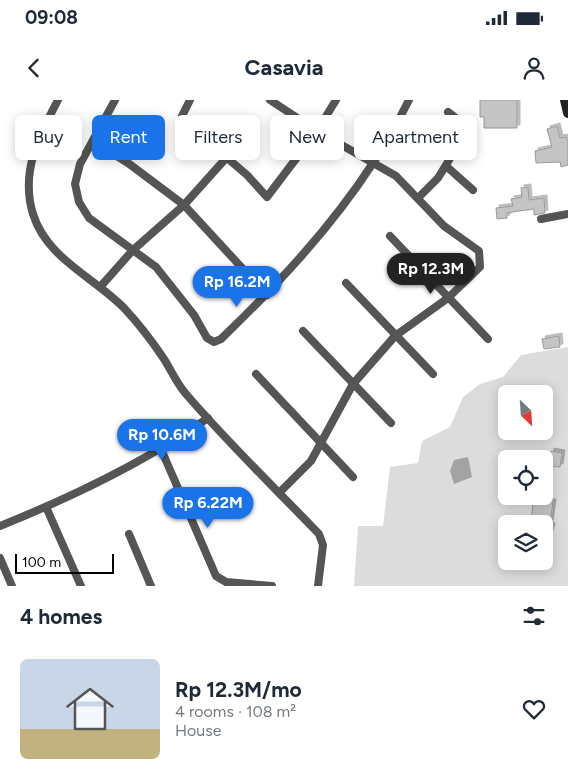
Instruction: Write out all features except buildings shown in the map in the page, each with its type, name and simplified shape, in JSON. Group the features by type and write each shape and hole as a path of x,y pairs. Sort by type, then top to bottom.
{"main road":[{"path":"565,100 568,113"}],"street":[{"path":"58,100 37,140 30,162 28,185 33,215 47,242 63,259 101,286 147,334 184,392 319,534 323,545 318,586"},
{"path":"107,115 115,100"},
{"path":"182,115 190,100"},
{"path":"270,100 293,115"},
{"path":"327,115 336,100"},
{"path":"92,143 80,164 75,184 79,202 89,218 156,267 194,315 207,338 214,342 221,339 267,295 331,222 374,162 409,100"},
{"path":"418,198 438,178 465,134 461,122 448,112"},
{"path":"279,493 311,461 353,384 396,336 448,298 480,267 479,251 444,226 396,176 344,145"},
{"path":"123,160 184,205 267,295"},
{"path":"101,286 133,250 184,205 224,160"},
{"path":"230,160 267,197 296,160"},
{"path":"446,166 473,190"},
{"path":"541,219 568,214"},
{"path":"390,236 488,339"},
{"path":"346,283 433,374"},
{"path":"303,331 391,423"},
{"path":"256,374 353,477"},
{"path":"0,526 46,507 160,448 208,418"},
{"path":"160,448 216,576 226,582 272,586"},
{"path":"46,507 81,586"},
{"path":"129,534 151,586"},
{"path":"0,558 12,586"}],"shaded area":[{"path":"568,347 568,586 354,586 358,526 383,526 390,467 418,463 422,441 450,427 463,397 480,384 503,377 521,355"},
{"path":"468,457 472,477 454,484 450,471 454,460"}]}
